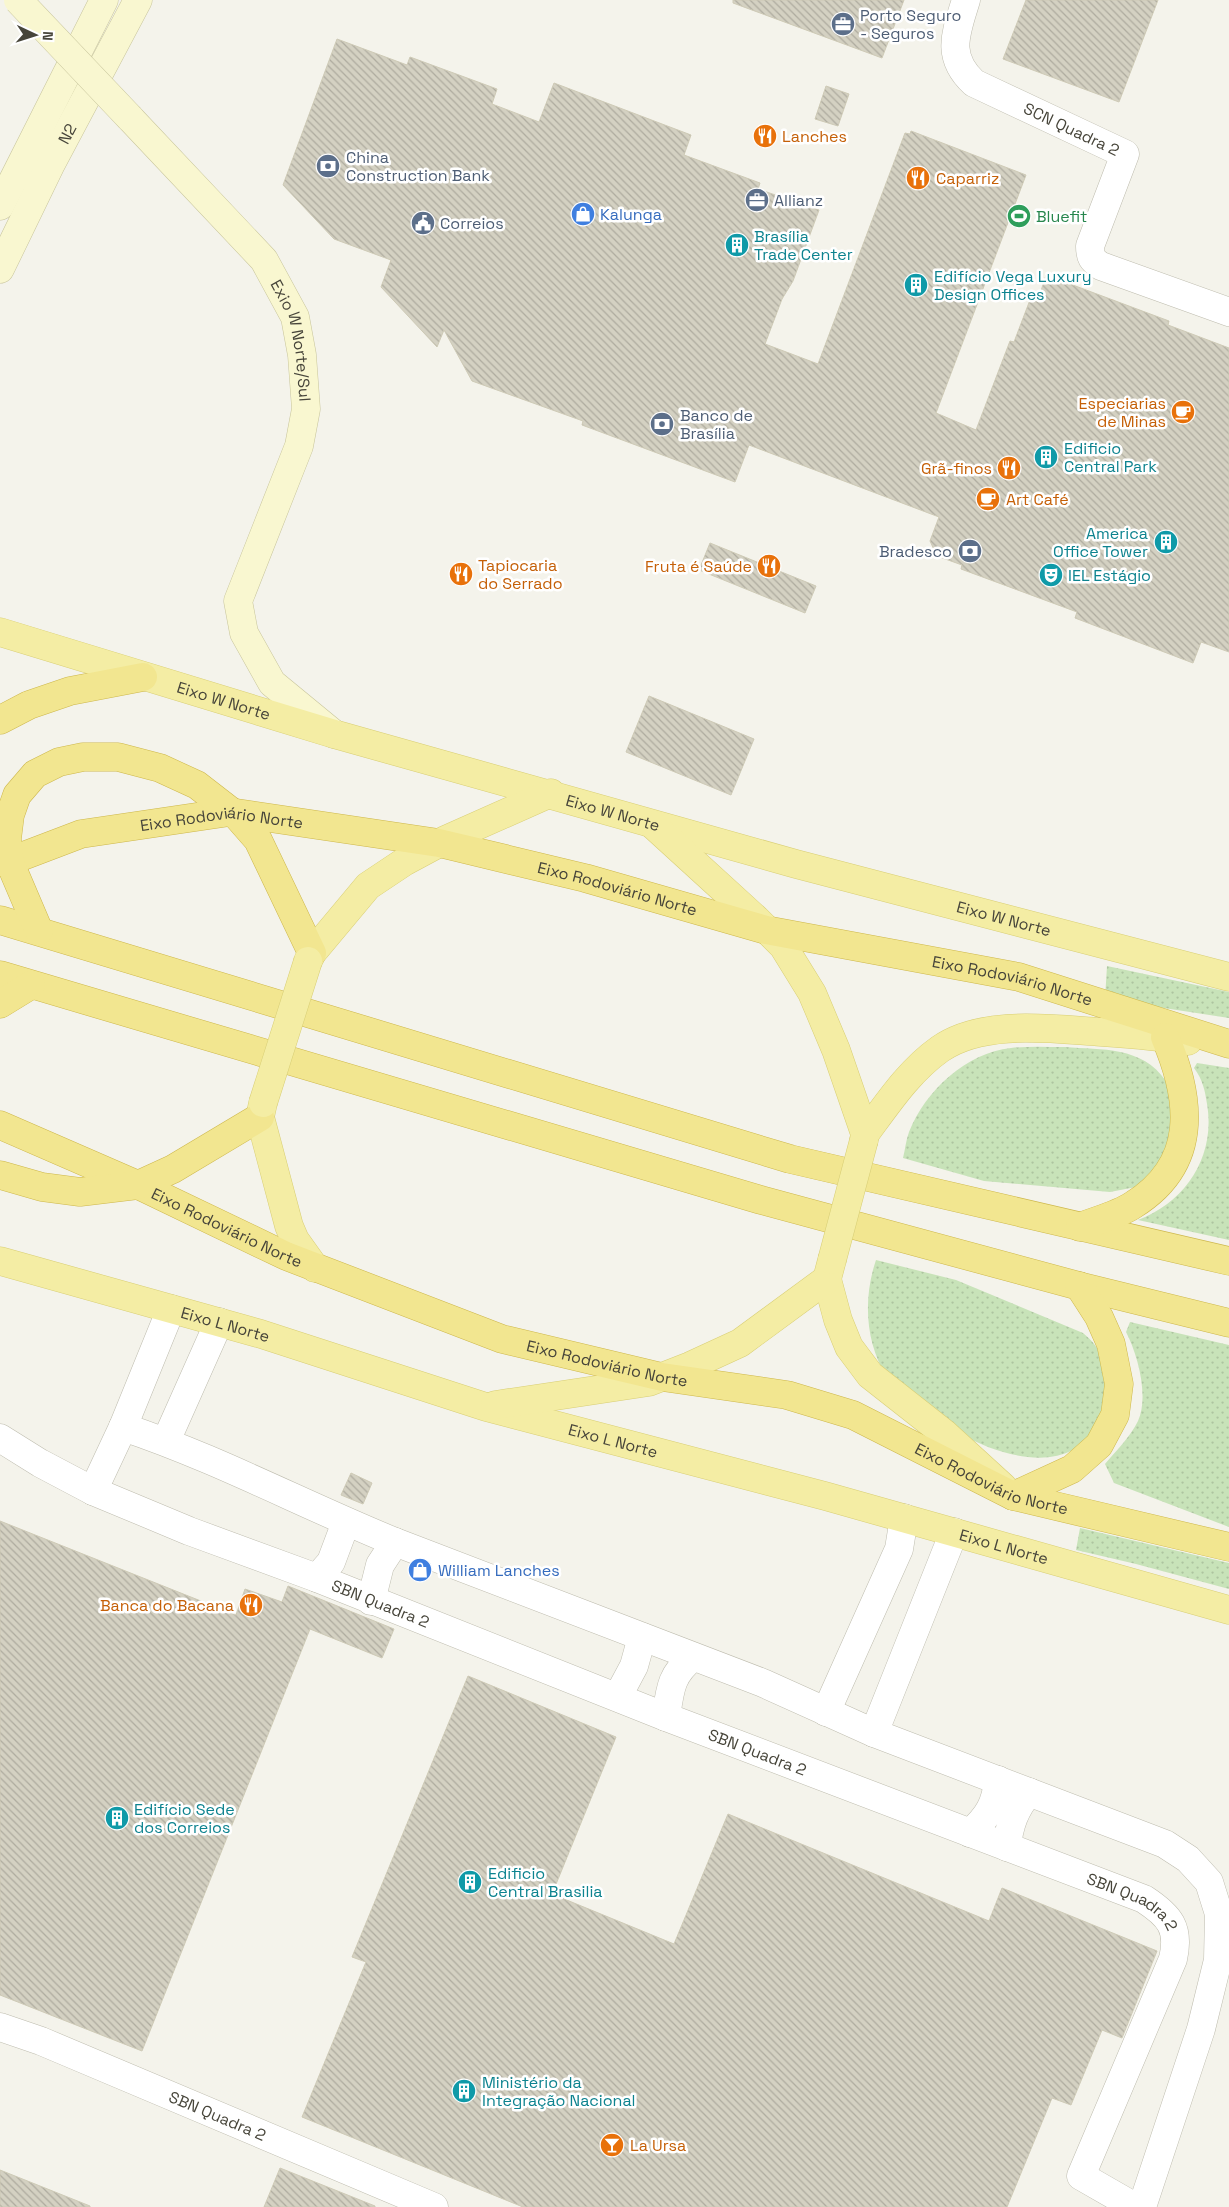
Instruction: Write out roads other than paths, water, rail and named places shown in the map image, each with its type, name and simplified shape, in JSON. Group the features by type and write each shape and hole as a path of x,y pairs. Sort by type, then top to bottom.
{"highway":[{"path":"0,720 29,705 70,691 143,677"},
{"path":"39,931 5,862 10,815 18,795 35,774 59,762 83,757 118,757 160,768 197,785 230,812 258,840 310,957"},
{"name":"Eixo Rodoviário Norte","path":"5,862 81,834 230,812 439,843 585,878 766,930 1019,977 1229,1044"},
{"path":"0,920 790,1159 1229,1260"},
{"path":"0,975 760,1200 1079,1286 1229,1322"},
{"path":"0,1004 31,985"},
{"path":"1080,1227 1132,1206 1157,1187 1177,1159 1184,1131 1184,1101 1178,1067 1165,1037"},
{"path":"0,1174 42,1187 80,1192 138,1185 173,1170 262,1110"},
{"name":"Eixo Rodoviário Norte","path":"0,1125 138,1185 315,1268 502,1339 662,1377 787,1396 853,1415 1013,1496 1229,1547"},
{"path":"1013,1496 1072,1469 1099,1445 1115,1415 1119,1384 1111,1344 1100,1317 1079,1286"}],"main road":[{"name":"Exio W Norte/Sul","path":"18,0 264,260 295,317 302,355 306,409 299,446 238,601 244,633 272,683 334,734"},
{"name":"N2","path":"0,206 104,0"},
{"name":"N2","path":"0,269 51,164 138,0"},
{"name":"Eixo W Norte","path":"0,632 334,734 551,793 805,866 1229,977"},
{"path":"315,1268 295,1240 289,1226 262,1110 310,957 368,886 404,862 439,843 551,793"},
{"path":"648,821 783,946 812,993 836,1050 864,1137"},
{"path":"1013,1496 944,1434 870,1376 849,1347 838,1320 829,1270 864,1137 913,1070 942,1048 975,1033 1030,1028 1165,1037 1229,1049"},
{"name":"Eixo L Norte","path":"0,1261 261,1334 486,1407 904,1518 1229,1610"},
{"path":"486,1407 648,1382 662,1377 740,1343 829,1270"}],"street":[{"name":"SCN Quadra 2","path":"966,0 954,40 956,58 963,73 974,83 1125,154 1090,246 1090,256 1101,266 1229,312"},
{"path":"93,1491 123,1427 171,1309"},
{"path":"166,1441 219,1322"},
{"path":"123,1427 166,1441 395,1542 763,1683 874,1733 1165,1844 1188,1859 1209,1882 1219,1914 1218,1960 1201,2029 1142,2207"},
{"name":"SBN Quadra 2","path":"0,1438 40,1463 93,1491 188,1531 466,1635 666,1716 1144,1899 1157,1907 1169,1921 1176,1934 1177,1942 1173,1959 1081,2176 1135,2207"},
{"path":"826,1712 899,1549 904,1518"},
{"path":"317,1578 331,1562 346,1522"},
{"path":"874,1733 954,1532"},
{"path":"371,1601 380,1566 395,1542"},
{"path":"618,1696 634,1666 642,1637"},
{"path":"666,1716 673,1683 680,1668 693,1657"},
{"path":"970,1833 985,1820 993,1808 998,1780"},
{"path":"1007,1847 1012,1818 1019,1804 1029,1792"},
{"name":"SBN Quadra 2","path":"0,2027 41,2041 434,2207"}],"place":[{"name":"Porto Seguro - Seguros","path":"843,24"},
{"name":"Lanches","path":"765,136"},
{"name":"China Construction Bank","path":"328,166"},
{"name":"Caparriz","path":"918,178"},
{"name":"Allianz","path":"757,200"},
{"name":"Kalunga","path":"583,214"},
{"name":"Bluefit","path":"1019,216"},
{"name":"Correios","path":"423,223"},
{"name":"Brasília Trade Center","path":"737,245"},
{"name":"Edifício Vega Luxury Design Offices","path":"916,285"},
{"name":"Especiarias de Minas","path":"1183,412"},
{"name":"Banco de Brasília","path":"662,424"},
{"name":"Edificio Central Park","path":"1046,457"},
{"name":"Grã-finos","path":"1009,468"},
{"name":"Art Café","path":"988,499"},
{"name":"America Office Tower","path":"1166,542"},
{"name":"Bradesco","path":"970,551"},
{"name":"Fruta é Saúde","path":"769,566"},
{"name":"Tapiocaria do Serrado","path":"461,574"},
{"name":"IEL Estágio","path":"1051,575"},
{"name":"William Lanches","path":"420,1570"},
{"name":"Banca do Bacana","path":"251,1605"},
{"name":"Edifício Sede dos Correios","path":"117,1818"},
{"name":"Edificio Central Brasilia","path":"470,1882"},
{"name":"Ministério da Integração Nacional","path":"464,2091"},
{"name":"La Ursa","path":"612,2145"}]}
